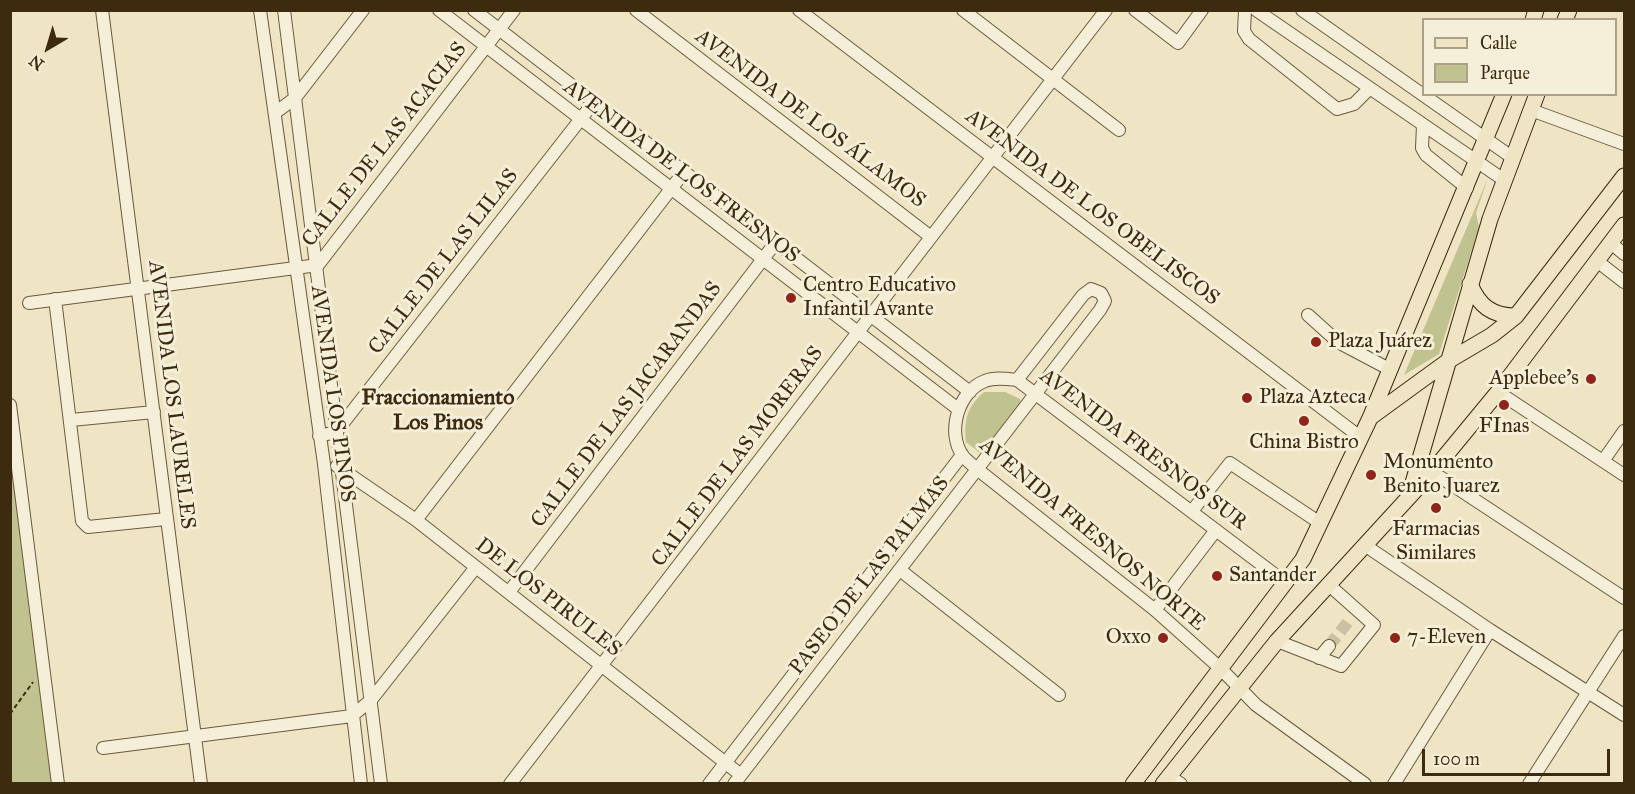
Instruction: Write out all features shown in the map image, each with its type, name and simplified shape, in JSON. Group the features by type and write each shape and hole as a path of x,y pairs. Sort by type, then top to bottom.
{"main road":[{"path":"1133,783 1303,559 1370,418 1478,162 1503,96"},
{"path":"1408,499 1470,284 1504,180 1536,96"},
{"path":"1370,418 1448,362 1492,335 1516,316 1624,176"},
{"path":"1171,781 1277,641 1432,472 1498,392 1624,225"},
{"path":"1470,284 1476,298 1486,309 1502,316 1516,316"}],"street":[{"name":"AVENIDA LOS LAURELES","path":"102,10 201,783"},
{"name":"AVENIDA LOS PINOS","path":"260,10 324,464 361,783"},
{"name":"AVENIDA LOS PINOS","path":"284,10 318,265 336,432 381,783"},
{"path":"275,113 295,98 363,10"},
{"name":"AVENIDA DE LOS FRESNOS","path":"439,10 958,409"},
{"name":"AVENIDA DE LOS FRESNOS","path":"474,10 970,392"},
{"name":"CALLE DE LAS ACACIAS","path":"29,303 318,265 514,10"},
{"name":"AVENIDA DE LOS ÁLAMOS","path":"636,10 932,237"},
{"name":"AVENIDA DE LOS OBELISCOS","path":"799,10 1360,437"},
{"path":"963,10 1119,130"},
{"name":"CALLE DE LAS MORERAS","path":"510,783 1106,10"},
{"path":"1135,10 1178,43 1202,10"},
{"path":"1245,10 1244,31 1249,39 1338,109 1354,104 1370,88"},
{"path":"1256,10 1504,180"},
{"path":"1302,10 1422,94"},
{"path":"1424,96 1513,158"},
{"name":"CALLE DE LAS LILAS","path":"336,432 594,102"},
{"path":"1531,110 1624,144"},
{"path":"1424,125 1422,148 1426,155 1467,188"},
{"path":"416,520 684,172"},
{"name":"CALLE DE LAS JACARANDAS","path":"509,592 776,242"},
{"path":"1611,243 1624,254"},
{"path":"1597,261 1624,282"},
{"name":"PASEO DE LAS PALMAS","path":"738,779 1100,310 1105,301 1101,293 1091,290 1083,295 1017,380"},
{"path":"55,299 82,521 88,527 166,519"},
{"path":"1308,315 1338,342 1390,370"},
{"name":"AVENIDA FRESNOS SUR","path":"970,392 984,381 1017,380 1037,392 1286,583"},
{"path":"958,409 970,392"},
{"path":"1498,392 1624,475"},
{"path":"10,405 58,783"},
{"name":"AVENIDA FRESNOS NORTE","path":"958,409 957,437 962,455 977,469 1155,610 1220,668 1256,705 1365,783"},
{"path":"70,420 154,412"},
{"path":"319,436 336,432"},
{"path":"1603,461 1623,435"},
{"name":"PASEO DE LAS PALMAS","path":"709,783 962,455"},
{"path":"1192,511 1230,463 1320,523"},
{"path":"1419,463 1624,598"},
{"name":"DE LOS PIRULES","path":"324,464 341,466 416,520 726,762 738,779"},
{"path":"1155,610 1216,530"},
{"path":"1366,546 1490,630 1624,715"},
{"path":"103,748 194,734 352,716 371,700 476,567"},
{"path":"900,570 1059,695"},
{"path":"1277,641 1341,666 1374,625 1354,614 1329,585"},
{"path":"1394,783 1490,630"},
{"path":"1536,781 1624,636"},
{"path":"1319,658 1329,646"}],"path":[{"path":"10,714 43,668"}],"green space":[{"path":"1488,178 1476,213 1479,227 1439,354 1404,375"},
{"path":"984,392 1005,392 1020,399 1021,408 994,442 980,453 966,442 966,427 970,408"},
{"path":"10,405 58,783 11,783"}],"tunnel":[{"path":"1329,646 1351,618"}],"place":[{"name":"Centro Educativo Infantil Avante","path":"791,298"},
{"name":"Plaza Juárez","path":"1316,342"},
{"name":"Applebee's","path":"1591,379"},
{"name":"Plaza Azteca","path":"1247,398"},
{"name":"FInas","path":"1504,405"},
{"name":"China Bistro","path":"1304,421"},
{"name":"Monumento Benito Juarez","path":"1371,475"},
{"name":"Farmacias Similares","path":"1436,508"},
{"name":"Santander","path":"1217,576"},
{"name":"Oxxo","path":"1163,638"},
{"name":"7-Eleven","path":"1395,638"}],"district":[{"name":"Fraccionamiento Los Pinos","path":"438,412"}]}
